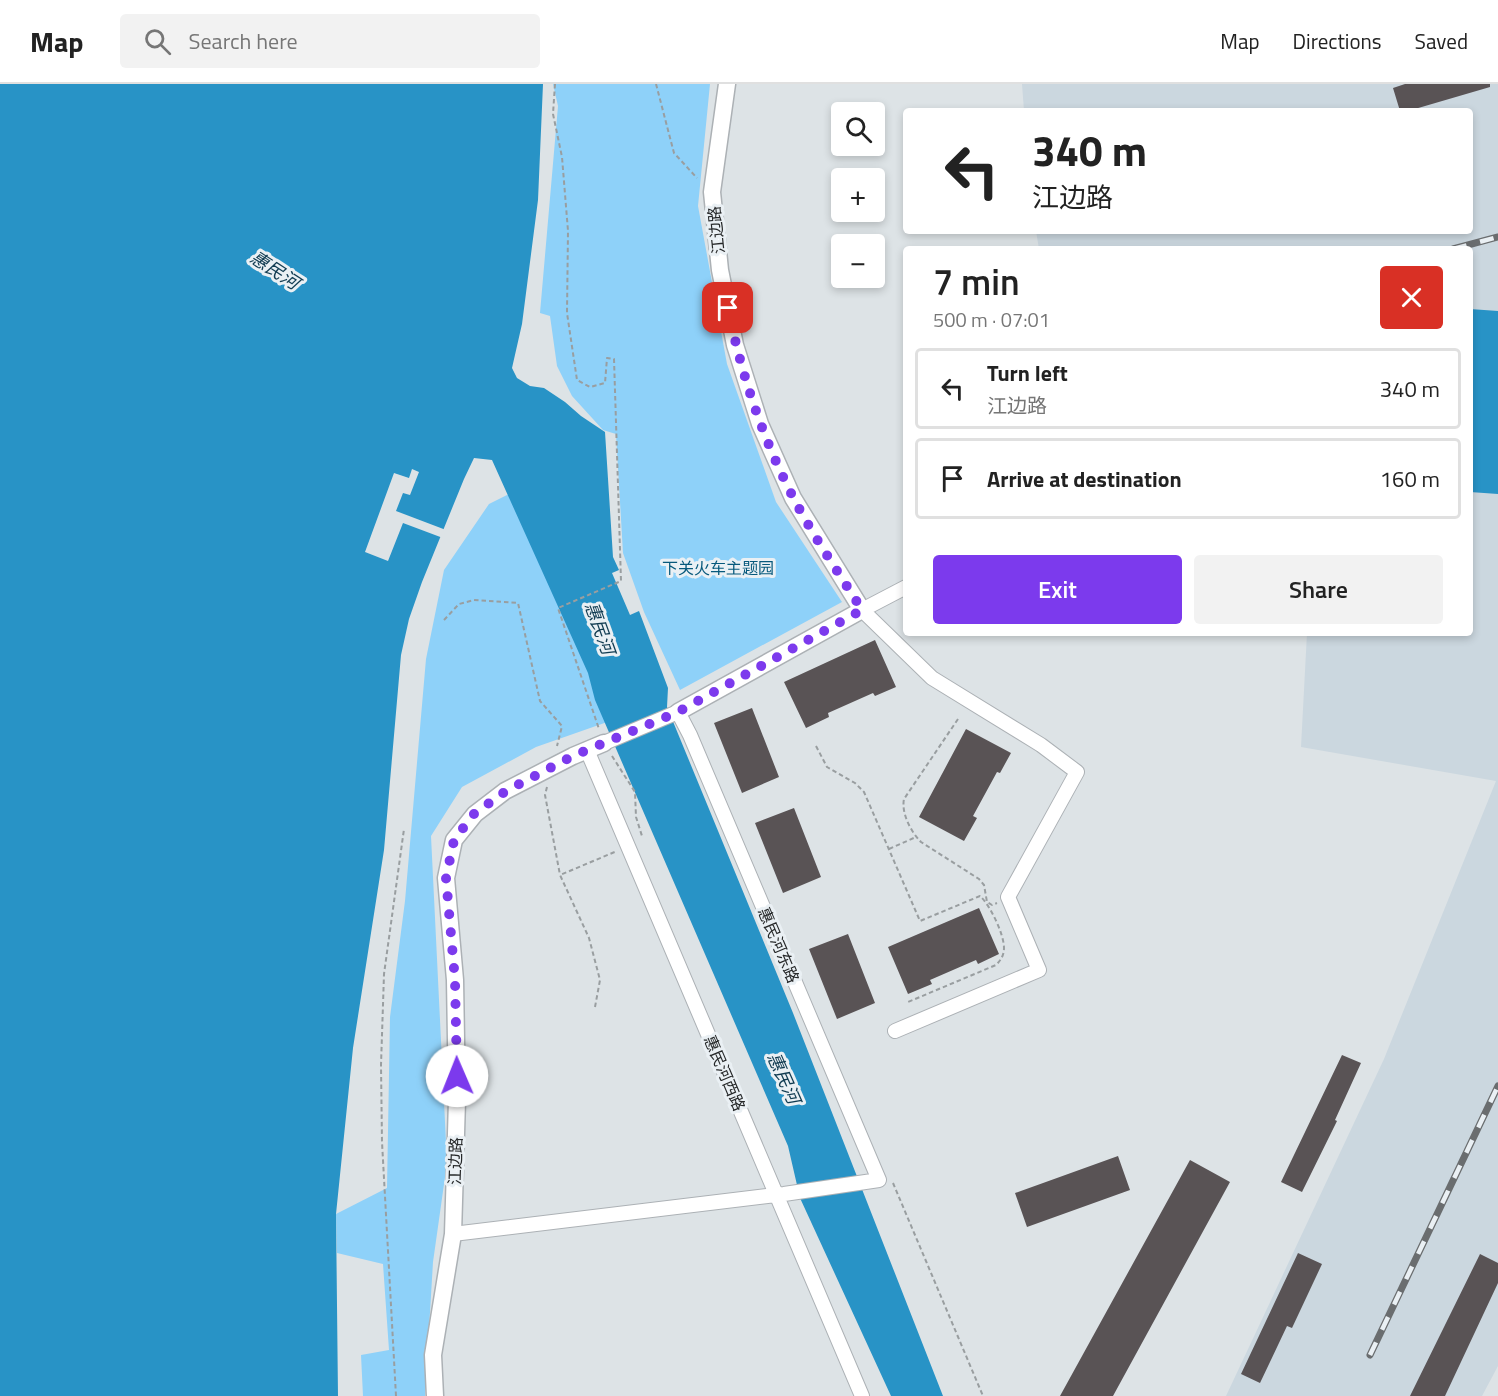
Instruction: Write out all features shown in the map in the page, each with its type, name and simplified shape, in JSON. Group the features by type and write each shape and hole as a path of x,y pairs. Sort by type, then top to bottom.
{"street":[{"name":"江边路","path":"435,1396 433,1355 453,1234 457,1100 455,992 446,878 454,840 474,814 506,791 604,743 678,712 862,610 794,498 760,424 735,345 720,270 712,192 727,84"},
{"path":"895,1031 1039,970 1009,898 1077,772 1041,745 932,678 862,610 903,589"},
{"name":"惠民河东路","path":"678,712 699,757 874,1181 780,1194"},
{"name":"惠民河西路","path":"587,750 780,1194 862,1396"},
{"path":"453,1234 780,1194"}],"path":[{"path":"555,84 553,114 562,157 568,231 567,313 577,380 590,387 605,383 607,358 614,359 621,581 558,608 604,743 635,792 636,817 642,837 627,846 560,875"},
{"path":"656,84 674,153 698,178"},
{"path":"444,620 459,604 474,600 518,603 540,701 562,726 545,795 560,875 589,938 600,980 595,1007"},
{"path":"908,1002 991,968 1000,961 1003,955 1003,943 987,902 984,885 979,879 916,837 903,804 904,799 958,719"},
{"path":"816,746 827,767 855,783 864,792 920,921 980,896 992,905 1009,898"},
{"path":"396,1396 382,1142 381,1065 384,974 404,829"},
{"path":"889,849 916,837"}],"shaded area":[{"path":"1022,84 1498,84 1498,1366 1482,1396 1226,1396 1384,1059 1496,781 1301,747 1307,636 1473,636 1473,246 1038,246 1036,234 1473,234 1473,108 1024,108"}],"green space":[{"name":"下关火车主题园","path":"553,84 710,84 698,206 727,364 776,502 842,602 680,690 644,612 623,553 616,434 603,430 572,396 557,366 550,316 540,313 558,106"},
{"path":"509,494 613,720 536,747 462,787 431,836 447,1163 433,1262 425,1396 363,1396 361,1355 389,1350 383,1264 337,1253 336,1214 387,1188 390,1017 405,901 426,659 444,570 489,504"}],"water":[{"name":"惠民河","path":"0,84 543,84 538,200 522,324 512,368 517,378 530,386 544,388 605,432 613,557 619,570 612,573 630,615 639,611 668,688 667,707 793,1013 943,1396 891,1396 800,1198 788,1146 595,700 588,673 492,460 474,458 422,582 409,619 401,655 384,850 353,1048 336,1214 338,1396 0,1396"},
{"path":"1473,309 1498,311 1498,494 1473,492"}],"pier":[{"path":"412,469 419,472 410,495 403,493 396,511 446,530 443,538 403,523 388,561 365,552 394,473 409,478"}],"building":[{"path":"1405,84 1490,84 1490,87 1418,108 1399,108 1393,88"},
{"path":"875,640 896,687 875,696 873,693 828,713 829,717 806,728 784,682"},
{"path":"752,708 779,777 742,793 714,723"},
{"path":"966,729 1011,753 1000,773 997,772 973,816 977,818 964,841 919,817"},
{"path":"794,808 821,877 783,893 755,823"},
{"path":"979,908 999,954 978,964 976,960 930,980 932,984 908,994 888,947"},
{"path":"848,934 875,1003 837,1019 809,949"},
{"path":"1342,1055 1361,1063 1335,1120 1337,1121 1302,1192 1281,1182"},
{"path":"1118,1156 1130,1190 1027,1227 1015,1193"},
{"path":"1190,1160 1230,1182 1113,1396 1060,1396"},
{"path":"1298,1253 1322,1264 1292,1328 1287,1326 1260,1383 1241,1374"},
{"path":"1480,1254 1498,1263 1498,1283 1445,1396 1410,1396"}],"railway":[{"path":"1464,246 1498,237"},
{"path":"1370,1355 1498,1086"}],"route":[{"path":"457,1076 455,980 446,878 454,840 474,814 506,791 573,756 678,712 862,610 794,498 760,424 735,345 728,308"}]}
